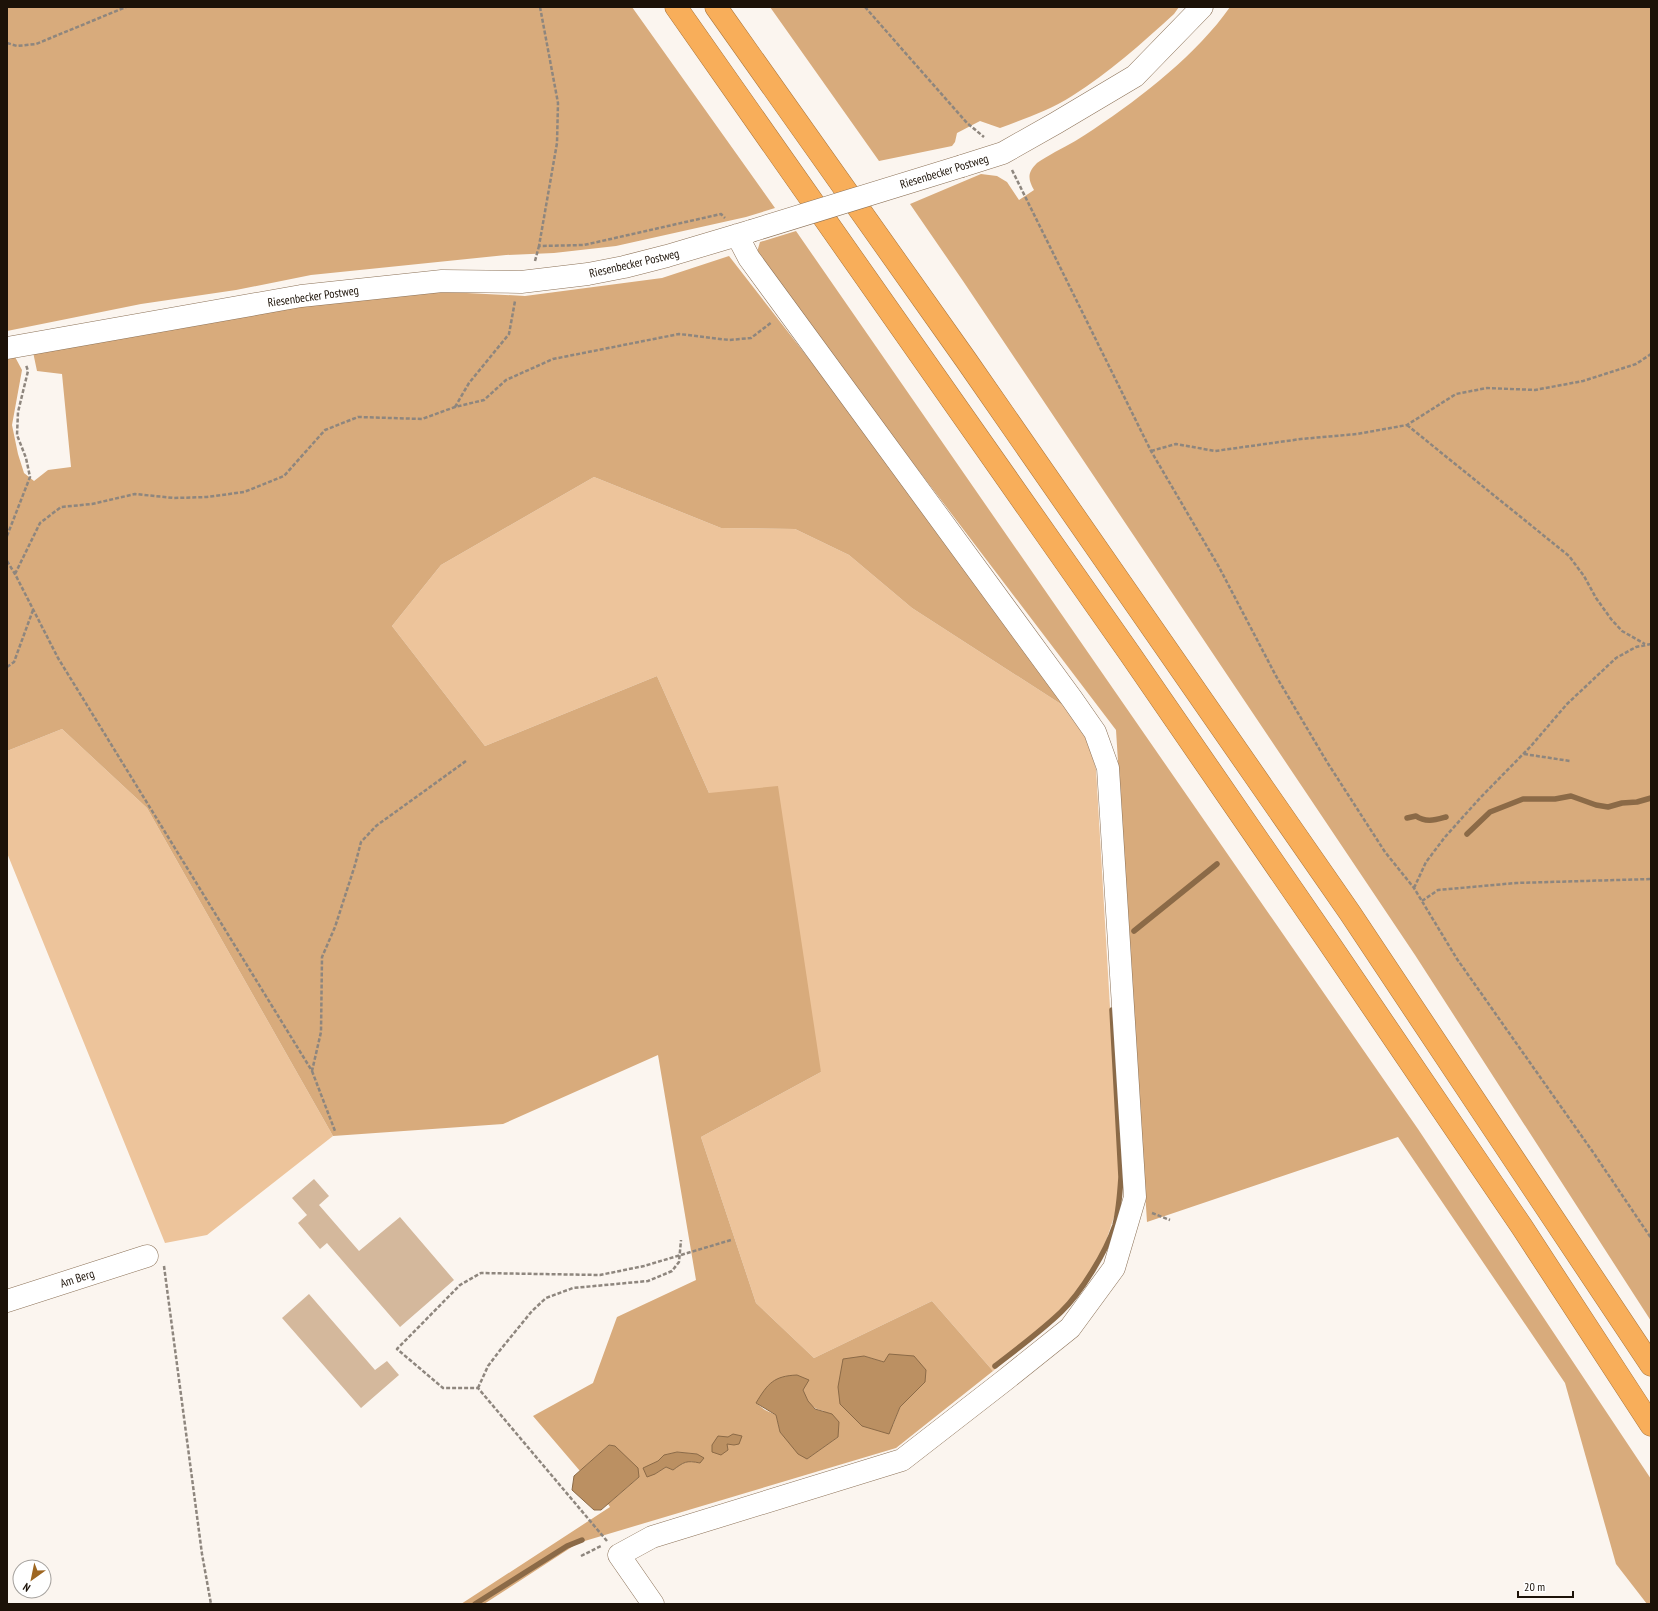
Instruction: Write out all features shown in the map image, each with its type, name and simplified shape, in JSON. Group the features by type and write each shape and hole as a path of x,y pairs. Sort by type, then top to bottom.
{"highway":[{"path":"676,7 1121,641 1318,927 1522,1227 1651,1425"},
{"path":"716,7 970,367 1345,907 1651,1365"}],"street":[{"name":"Riesenbecker Postweg","path":"14,347 301,296 442,281 521,282 588,274 624,267 744,233 1003,153 1135,76 1202,7"},
{"path":"653,1604 620,1555 652,1537 902,1460 1070,1328 1114,1268 1135,1197 1108,768 1095,732 1072,698 749,258 744,233"},
{"name":"Am Berg","path":"7,1301 155,1258"}],"path":[{"path":"7,42 17,46 36,44 126,7"},
{"path":"455,407 470,383 509,334 521,282 536,258 539,246 557,142 558,103 540,7"},
{"path":"864,7 967,123 1003,153 1151,451 1218,567 1276,676 1327,762 1385,852 1414,888 1457,959 1595,1155 1651,1238"},
{"path":"539,246 584,245 721,214 744,233"},
{"path":"15,574 40,522 61,507 92,504 135,494 174,498 207,497 244,492 284,476 325,430 358,417 422,419 455,407 484,400 506,380 553,359 679,334 729,340 751,338 787,310"},
{"path":"7,536 30,477 26,458 17,435 18,412 28,372 14,347"},
{"path":"1151,451 1176,444 1215,451 1301,439 1356,434 1407,425 1456,394 1487,388 1535,390 1583,381 1636,364 1651,354"},
{"path":"1407,425 1569,556 1584,576 1596,598 1611,619 1622,631 1645,645"},
{"path":"7,561 63,665 312,1071 335,1131"},
{"path":"7,667 14,662 33,609"},
{"path":"1414,888 1426,862 1445,838 1480,798 1524,754 1567,704 1616,658 1636,646 1651,644"},
{"path":"1524,754 1570,761"},
{"path":"312,1071 321,1032 322,957 353,871 361,842 376,826 466,761"},
{"path":"1422,901 1438,890 1516,883 1651,879"},
{"path":"478,1388 488,1366 497,1354 532,1311 546,1298 573,1288 648,1282 672,1271 679,1262 681,1240"},
{"path":"581,1556 609,1542 478,1388 443,1388 397,1349 460,1285 481,1273 600,1275 644,1266 731,1240"},
{"path":"155,1258 211,1604"}],"shaded area":[{"path":"7,7 632,7 775,208 746,217 616,246 554,253 506,255 311,275 236,290 141,304 7,331"},
{"path":"770,7 1179,7 1174,14 1112,68 1086,87 1055,106 1000,128 980,121 957,133 955,142 952,146 879,161"},
{"path":"1230,7 1651,7 1651,1321 1415,955 910,204 981,174 997,176 1007,182 1019,200 1034,190 1030,179 1030,173 1037,163 1094,129 1150,88 1202,41"},
{"path":"796,231 1418,1129 1651,1479 1651,1604 1647,1604 1616,1564 1565,1383 1398,1137 1147,1222 1116,730 760,262 757,252 760,242"},
{"path":"729,256 956,548 1067,708 912,608 849,555 795,529 721,528 594,477 441,565 392,626 485,746 657,676 709,793 778,786 821,1072 701,1137 756,1303 814,1358 932,1301 993,1371 896,1448 578,1543 484,1604 461,1604 610,1507 608,1504 639,1477 615,1446 609,1445 580,1471 533,1416 593,1383 617,1317 696,1280 658,1055 503,1124 333,1136 147,808 62,729 7,751 7,356 14,355 22,370 12,425 18,454 24,473 34,481 48,470 71,467 62,374 37,371 33,352 361,297 428,291 525,296 662,278","holes":["864,1356 884,1362 925,1382 900,1407 893,1425","803,1390 810,1404 819,1410 824,1411 838,1437 807,1459 780,1432 776,1415 765,1410 756,1403","672,1453 697,1454 700,1463 685,1462 673,1470 666,1467 655,1474 657,1464 661,1458"]},
{"path":"594,477 721,528 795,529 849,555 912,608 1067,708 1083,727 1096,769 1121,1195 1100,1260 1057,1319 993,1371 932,1301 814,1358 756,1303 701,1137 821,1072 709,793 657,676 485,746 392,626 441,565"},
{"path":"62,729 147,808 333,1136 207,1235 165,1243 7,853 7,751"},
{"path":"889,1354 914,1356 926,1370 925,1382 900,1407 889,1434 862,1426 840,1404 838,1387 843,1359 864,1356 884,1362"},
{"path":"797,1375 809,1380 803,1390 808,1401 815,1409 832,1414 839,1422 838,1437 807,1459 798,1454 780,1432 776,1415 756,1403 764,1390 772,1382 783,1377"},
{"path":"733,1434 742,1436 739,1444 727,1444 728,1450 721,1455 712,1452 712,1445 718,1436 728,1437"},
{"path":"609,1445 615,1446 638,1468 639,1477 601,1510 594,1510 572,1490 574,1476"},
{"path":"677,1452 697,1454 704,1458 700,1463 685,1462 673,1470 666,1467 647,1477 643,1468 658,1461 664,1455"}],"building":[{"path":"314,1179 329,1196 319,1205 359,1251 400,1217 454,1280 400,1327 327,1243 320,1249 298,1223 307,1215 292,1198"},
{"path":"309,1294 375,1370 387,1361 399,1375 361,1408 282,1318"}],"waterway":[{"path":"1467,834 1490,812 1523,799 1555,799 1571,796 1596,805 1608,807 1651,798"},
{"path":"1407,818 1416,816 1423,820 1431,820 1446,817"},
{"path":"1134,931 1217,864"},
{"path":"995,1366 1045,1326 1069,1304 1092,1272 1106,1247 1115,1225 1121,1177 1112,1010"},
{"path":"475,1604 567,1546 582,1540"}]}
